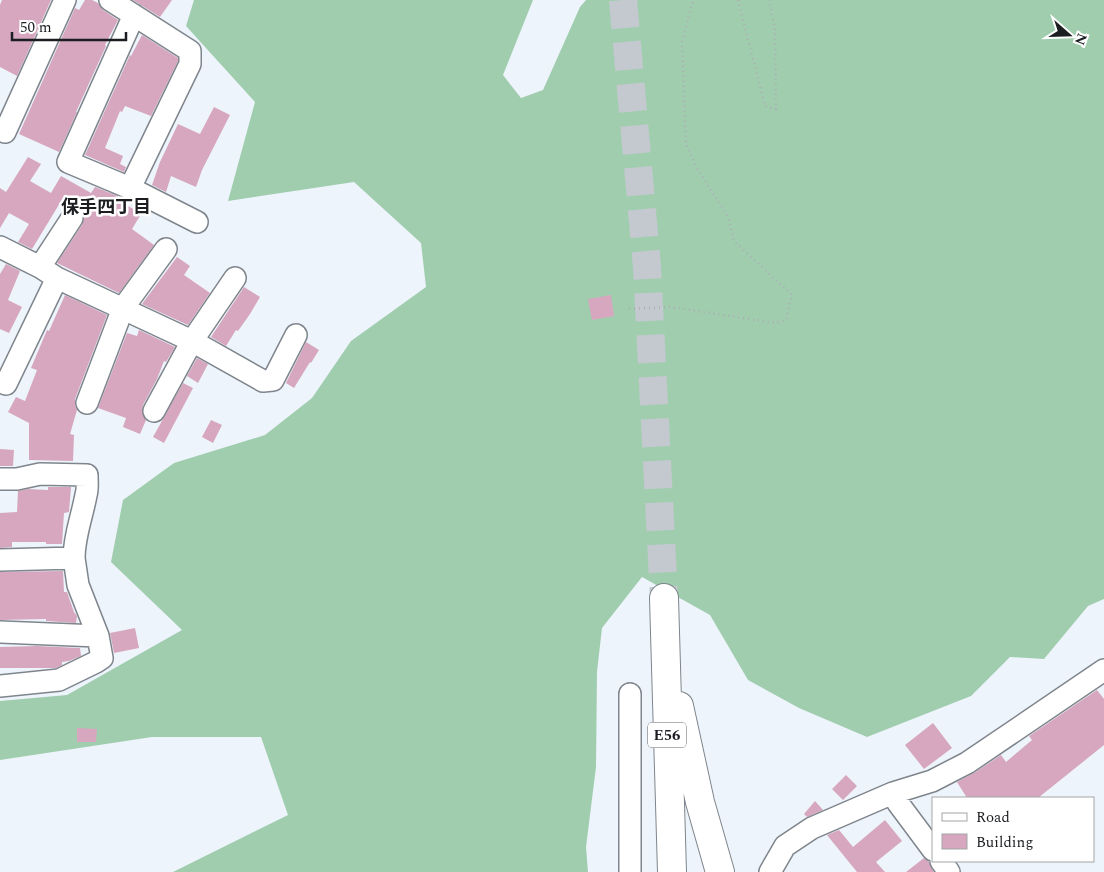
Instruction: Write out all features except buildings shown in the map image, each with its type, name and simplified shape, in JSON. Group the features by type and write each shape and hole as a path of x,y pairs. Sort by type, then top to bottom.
{"highway":[{"name":"E56","path":"664,598 672,872"},
{"path":"665,631 692,765 720,872"},
{"path":"664,872 669,808"}],"street":[{"path":"0,129 5,132 65,0"},
{"path":"110,0 190,51 190,64 130,188"},
{"path":"134,15 68,162 130,188 197,222"},
{"path":"6,384 72,218"},
{"path":"0,247 192,341 263,380 273,380 296,335"},
{"path":"88,403 123,308 166,249"},
{"path":"154,411 192,341 235,278"},
{"path":"0,479 17,479 40,474 86,475 87,494 74,546 74,558 78,585 98,636 102,658 59,680 0,686"},
{"path":"0,560 74,558"},
{"path":"0,632 98,636"},
{"path":"770,872 785,846 812,828 893,794 932,781 967,762 1104,670"},
{"path":"630,694 630,872"},
{"path":"893,794 898,804 932,849"}],"path":[{"path":"629,309 671,307 775,323 786,320 792,295 734,241 728,217 697,168 686,144 682,42 693,0"},
{"path":"738,0 765,106 776,109 775,29 769,0"}],"green space":[{"path":"194,0 533,0 503,75 521,98 543,90 580,7 586,0 1104,0 1104,599 1088,606 1044,659 1010,657 971,696 867,737 799,708 748,680 710,615 642,577 602,628 597,672 596,767 586,847 588,872 173,872 288,815 261,737 152,737 0,760 0,701 67,695 182,630 111,562 123,500 174,463 265,435 312,398 351,341 426,287 421,243 354,182 228,201 255,102 186,26"}],"tunnel":[{"path":"623,0 647,267 664,598"}],"district":[{"name":"保手四丁目","path":"106,207"}]}
